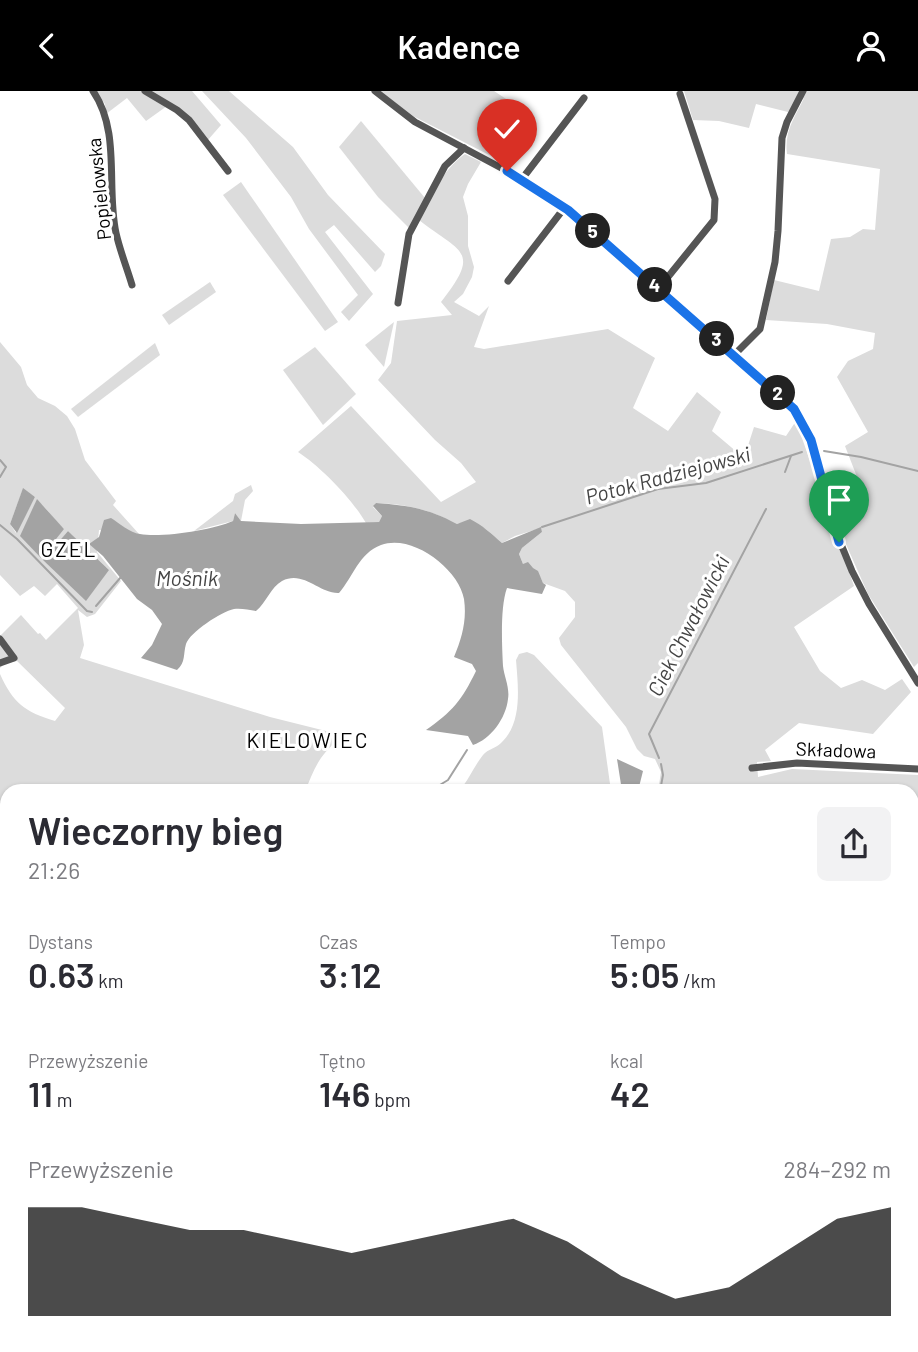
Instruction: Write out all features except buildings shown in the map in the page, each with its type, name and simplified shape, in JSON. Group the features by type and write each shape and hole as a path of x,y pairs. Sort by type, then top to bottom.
{"street":[{"name":"Popielowska","path":"93,91 101,103 110,131 116,233 132,285"},
{"path":"145,91 177,110 188,120 228,171"},
{"path":"375,91 412,120 522,179 565,207 786,401 804,424 812,442 836,533 848,564 866,600 918,683"},
{"path":"734,355 760,328 775,262 782,138 803,91"},
{"path":"659,288 713,220 716,212 715,199 680,94"},
{"path":"522,179 584,99"},
{"path":"398,303 409,234 445,166 464,148"},
{"path":"508,281 565,207"},
{"path":"0,639 14,658 0,663"},
{"name":"Składowa","path":"752,768 797,763 918,769"}],"shaded area":[{"path":"96,91 145,91 167,106 146,121 127,98 106,114 105,104"},
{"path":"150,91 192,91 221,125 207,141 185,113"},
{"path":"202,91 229,91 293,147 328,195 385,254 381,266 375,272 334,225 325,232 373,294 349,321 341,312 358,295 309,229 291,197 246,138"},
{"path":"380,91 494,91 520,108 497,159 413,116"},
{"path":"684,91 918,91 918,663 914,667 868,594 841,533 828,491 859,482 845,446 868,432 837,377 848,361 873,349 875,333 827,324 766,320 774,280 819,291 831,239 850,237 863,229 875,230 880,169 787,154 789,131 804,98 788,112 756,104 749,128 719,121 693,120"},
{"path":"361,121 425,198 409,228 378,197 339,147"},
{"path":"465,154 481,162 463,197 468,216 468,246 474,267 463,294 454,302 479,316 489,306 474,347 484,349 608,329 655,358 633,408 668,431 697,392 721,412 712,431 744,458 754,427 786,436 796,421 854,586 794,627 820,671 841,688 862,680 885,690 902,679 911,692 873,734 799,723 765,750 771,761 757,762 758,777 792,769 918,775 918,784 659,784 661,772 655,759 644,756 637,749 626,727 561,645 559,638 575,617 575,602 565,591 543,583 536,571 523,564 519,554 522,548 542,532 541,528 502,543 487,530 470,522 457,524 418,509 376,503 373,507 382,516 379,522 366,523 335,484 298,452 351,406 441,502 476,482 461,463 435,440 378,380 391,363 397,321 452,315 441,302 461,272 461,254 419,220 433,193 457,160"},
{"path":"241,182 338,322 325,331 223,195"},
{"path":"210,282 216,292 169,325 162,315"},
{"path":"394,322 384,367 365,345"},
{"path":"0,342 21,367 27,385 38,398 55,406 67,416 75,429 85,460 116,501 113,505 139,534 99,530 97,552 121,581 95,614 87,617 78,610 84,645 80,658 270,717 338,734 308,784 0,784 0,674 15,699 28,710 55,721 65,708 17,661 4,664 0,668 0,642 16,655 1,635 21,615 46,640 78,608 57,584 45,596 34,586 20,596 0,575","holes":["23,489 35,497 16,533 10,524","37,500 44,507 64,529 21,536","68,531 109,570 44,560"]},
{"path":"155,343 160,355 78,417 71,409"},
{"path":"315,347 356,394 323,425 283,370"},
{"path":"251,485 253,491 245,500 241,521 235,513 233,521 194,531 233,501 235,494"},
{"path":"527,652 534,655 602,727 610,784 464,784 483,755 501,743 513,725 517,704 516,660 519,654"}],"water":[{"path":"23,488 35,497 17,533 10,524"},
{"path":"37,499 64,529 41,558 20,536"},
{"name":"Mośnik","path":"376,503 418,509 457,524 470,519 502,543 541,527 542,532 522,548 519,554 523,564 528,562 538,571 546,585 542,594 507,588 502,626 507,706 491,733 473,745 468,736 426,730 456,705 476,671 472,664 454,657 464,622 465,607 460,588 444,566 420,549 393,543 373,549 362,559 339,593 297,578 282,581 256,611 234,609 200,628 186,644 183,661 177,670 141,658 152,645 162,624 152,610 137,599 103,556 89,544 99,537 104,520 111,518 136,533 161,535 224,524 233,521 235,513 241,521 301,524 379,522 382,516 373,506"},
{"path":"68,531 109,570 86,601 43,560"},
{"path":"617,759 643,771 640,784 621,784"}],"waterway":[{"name":"Potok Radziejowski","path":"824,451 918,471"},
{"name":"Potok Radziejowski","path":"542,527 658,489 706,483 802,452"},
{"name":"Ciek Chwałowicki","path":"785,472 791,456"},
{"name":"Potok Radziejowski","path":"0,460 6,467 0,477"},
{"name":"Ciek Chwałowicki","path":"659,758 649,734 766,509"},
{"name":"Potok Radziejowski","path":"0,525 87,611 92,612"},
{"name":"Potok Radziejowski","path":"96,606 121,577"},
{"path":"441,784 448,780 467,750"},
{"name":"Ciek Chwałowicki","path":"661,764 661,784"}],"district":[{"name":"GZEL","path":"69,550"},
{"name":"KIELOWIEC","path":"308,741"}],"route":[{"path":"507,171 541,190 568,210 794,409 811,440 839,542"}]}
